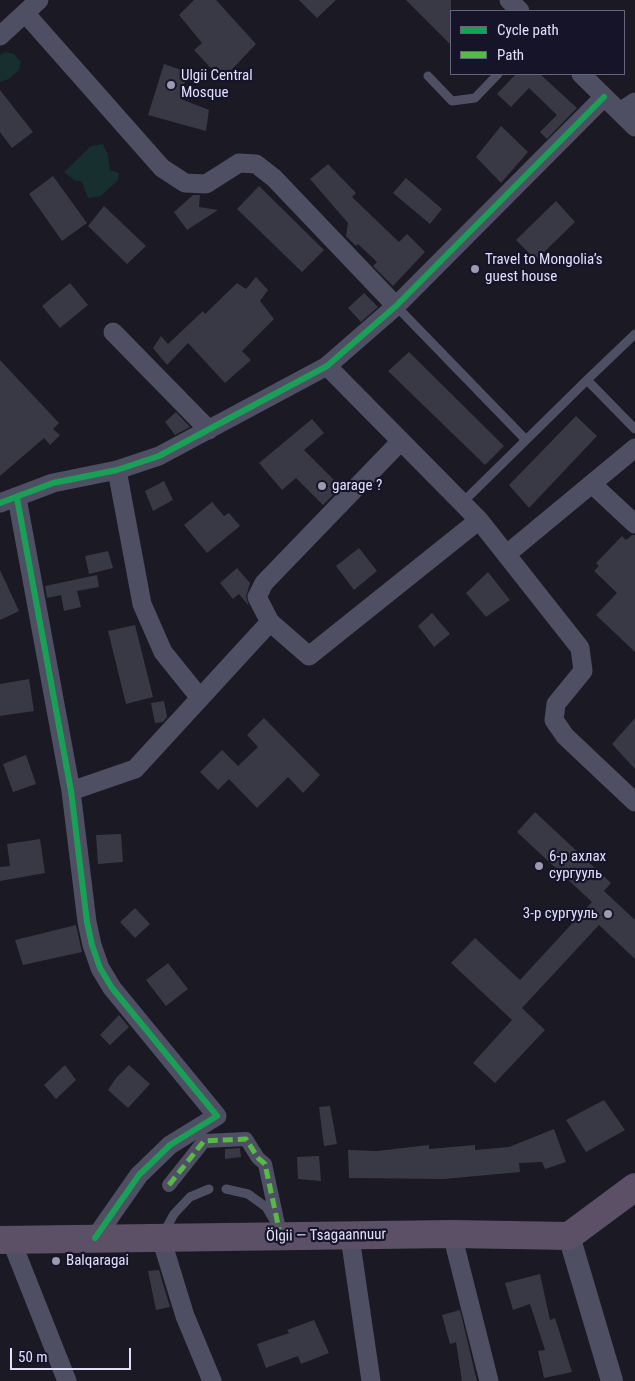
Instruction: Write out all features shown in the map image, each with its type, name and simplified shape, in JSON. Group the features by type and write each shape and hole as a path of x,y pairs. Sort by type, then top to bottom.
{"highway":[{"path":"569,1236 635,1187"},
{"name":"Ölgii — Tsagaannuur","path":"6,1240 161,1238 281,1233 350,1236 452,1234 569,1236"}],"street":[{"path":"0,36 39,0"},
{"path":"508,0 519,10"},
{"path":"25,13 162,168 185,183 206,184 239,163 256,164 274,178 396,306"},
{"path":"582,75 604,98 627,107 635,127"},
{"path":"96,1238 139,1175 170,1145 217,1116 112,988 100,968 87,922 71,792 8,500 53,483 117,470 159,456 327,366 396,306 604,98"},
{"path":"113,332 209,430"},
{"path":"327,366 479,520 580,648 583,671 556,704 554,720 564,736 635,802"},
{"path":"400,442 264,583 257,597 270,622 309,656 479,520"},
{"path":"507,554 635,448"},
{"path":"117,470 142,604 163,652 200,698"},
{"path":"592,484 635,524"},
{"path":"71,792 135,769 270,622"},
{"path":"169,1185 204,1141 246,1139 258,1158 265,1164 281,1233"},
{"path":"452,1234 488,1381"},
{"path":"350,1236 371,1381"},
{"path":"569,1236 612,1381"},
{"path":"161,1238 185,1316 212,1381"},
{"path":"6,1240 67,1381"}],"lane":[{"path":"428,76 452,102 475,98 497,75"},
{"path":"396,306 526,440"},
{"path":"462,504 635,334"},
{"path":"587,380 635,429"},
{"path":"161,1238 174,1214 190,1197 209,1189"},
{"path":"226,1189 248,1194 266,1207 281,1233"}],"green space":[{"path":"5,52 14,54 21,62 19,70 9,79 0,82 0,55"},
{"path":"103,144 108,155 110,170 119,173 118,180 101,196 88,198 82,182 74,180 64,172 91,146"}],"building":[{"path":"194,0 216,0 256,44 222,80 194,50 202,43 179,15"},
{"path":"299,0 336,0 317,18"},
{"path":"406,0 451,0 450,44"},
{"name":"Ulgii Central Mosque","path":"164,64 187,72 181,99 209,110 206,131 148,115"},
{"path":"515,75 541,75 577,108 547,139 540,132 557,115 529,88 511,107 497,94"},
{"path":"0,90 33,132 12,148 0,132"},
{"path":"501,126 528,152 501,183 476,157"},
{"path":"328,164 356,193 352,197 399,242 407,234 425,252 393,286 373,266 377,262 358,244 356,246 346,236 348,223 310,179"},
{"path":"53,176 87,223 62,241 29,194"},
{"path":"406,178 442,209 430,224 393,193"},
{"path":"259,186 324,250 302,272 237,209"},
{"path":"193,195 200,195 199,207 218,210 187,230 174,212"},
{"path":"556,201 575,222 536,260 516,240"},
{"path":"104,206 146,246 127,264 88,226"},
{"path":"256,277 268,290 260,301 274,319 242,351 251,360 225,383 188,343 167,365 153,348 161,336 168,344 203,311 205,314 237,283 246,289"},
{"path":"70,283 88,305 60,328 42,306"},
{"path":"364,293 378,307 361,322 348,308"},
{"path":"409,352 504,446 485,465 388,371"},
{"path":"0,360 59,423 53,429 60,435 50,445 44,438 0,476"},
{"path":"176,412 190,427 175,435 165,422"},
{"path":"576,416 597,436 529,508 509,485"},
{"path":"312,419 324,433 304,450 341,487 323,505 296,478 282,490 259,463"},
{"path":"164,481 173,500 153,511 145,491"},
{"path":"212,502 224,516 229,513 240,526 207,553 184,525"},
{"path":"635,535 635,652 596,615 617,593 594,571 599,566 596,563 622,536 626,540"},
{"path":"359,548 377,571 354,590 336,566"},
{"path":"108,551 113,568 89,574 85,556"},
{"path":"237,568 250,583 246,597 249,606 239,594 233,599 220,583"},
{"path":"0,570 19,611 0,620"},
{"path":"488,572 510,600 486,617 466,593"},
{"path":"97,575 99,587 77,591 81,607 64,611 61,595 47,598 45,586"},
{"path":"432,613 450,634 434,647 418,626"},
{"path":"135,625 153,697 126,704 108,631"},
{"path":"29,679 34,711 0,716 0,684"},
{"path":"164,701 167,717 163,722 155,723 151,703"},
{"path":"264,718 320,775 303,793 288,777 257,808 229,779 218,790 200,772 222,750 238,766 258,747 247,735"},
{"path":"635,718 635,769 612,744"},
{"path":"26,755 36,784 13,792 3,764"},
{"path":"535,812 611,883 604,891 635,920 635,959 599,925 522,1008 545,1030 495,1083 473,1063 512,1020 451,963 475,938 520,980 592,902 517,832"},
{"path":"121,834 123,862 98,864 96,835"},
{"path":"40,839 45,873 0,881 0,867 10,866 7,844"},
{"path":"135,908 150,924 135,938 120,922"},
{"path":"76,925 82,952 23,965 15,940"},
{"path":"168,963 188,989 166,1006 146,980"},
{"path":"119,1015 129,1027 110,1045 100,1035"},
{"path":"65,1065 76,1080 56,1099 44,1085"},
{"path":"129,1065 150,1084 128,1108 108,1090 116,1078"},
{"path":"604,1100 625,1130 586,1152 566,1120"},
{"path":"330,1106 337,1144 324,1146 319,1107"},
{"path":"554,1129 566,1162 545,1169 542,1162 519,1163 520,1172 444,1179 349,1178 348,1150 377,1151 429,1145 429,1149 475,1145 475,1150 509,1147"},
{"path":"240,1148 241,1157 225,1159 225,1149"},
{"path":"319,1156 321,1181 298,1179 297,1157"},
{"path":"159,1270 170,1307 156,1310 148,1271"},
{"path":"540,1274 550,1320 555,1318 572,1372 544,1378 538,1351 545,1350 530,1304 513,1310 505,1283"},
{"path":"460,1310 477,1381 462,1381 456,1342 450,1344 442,1315"},
{"path":"314,1320 329,1353 301,1364 298,1356 266,1368 257,1344 289,1333 287,1330"}],"marked path":[{"path":"169,1185 204,1141 246,1139 258,1158 265,1164 279,1229"}],"cycle path":[{"path":"0,503 53,483 117,470 159,456 327,366 396,306 604,97"},
{"path":"17,498 71,791 87,922 92,945 100,968 112,988 217,1116 170,1145 139,1175 95,1238"}],"place":[{"name":"Ulgii Central Mosque","path":"171,85"},
{"name":"Travel to Mongolia’s guest house","path":"475,269"},
{"name":"garage ?","path":"322,486"},
{"name":"6-р ахлах сургууль","path":"539,866"},
{"name":"3-р сургууль","path":"608,914"},
{"name":"Balqaragai","path":"56,1261"}]}
